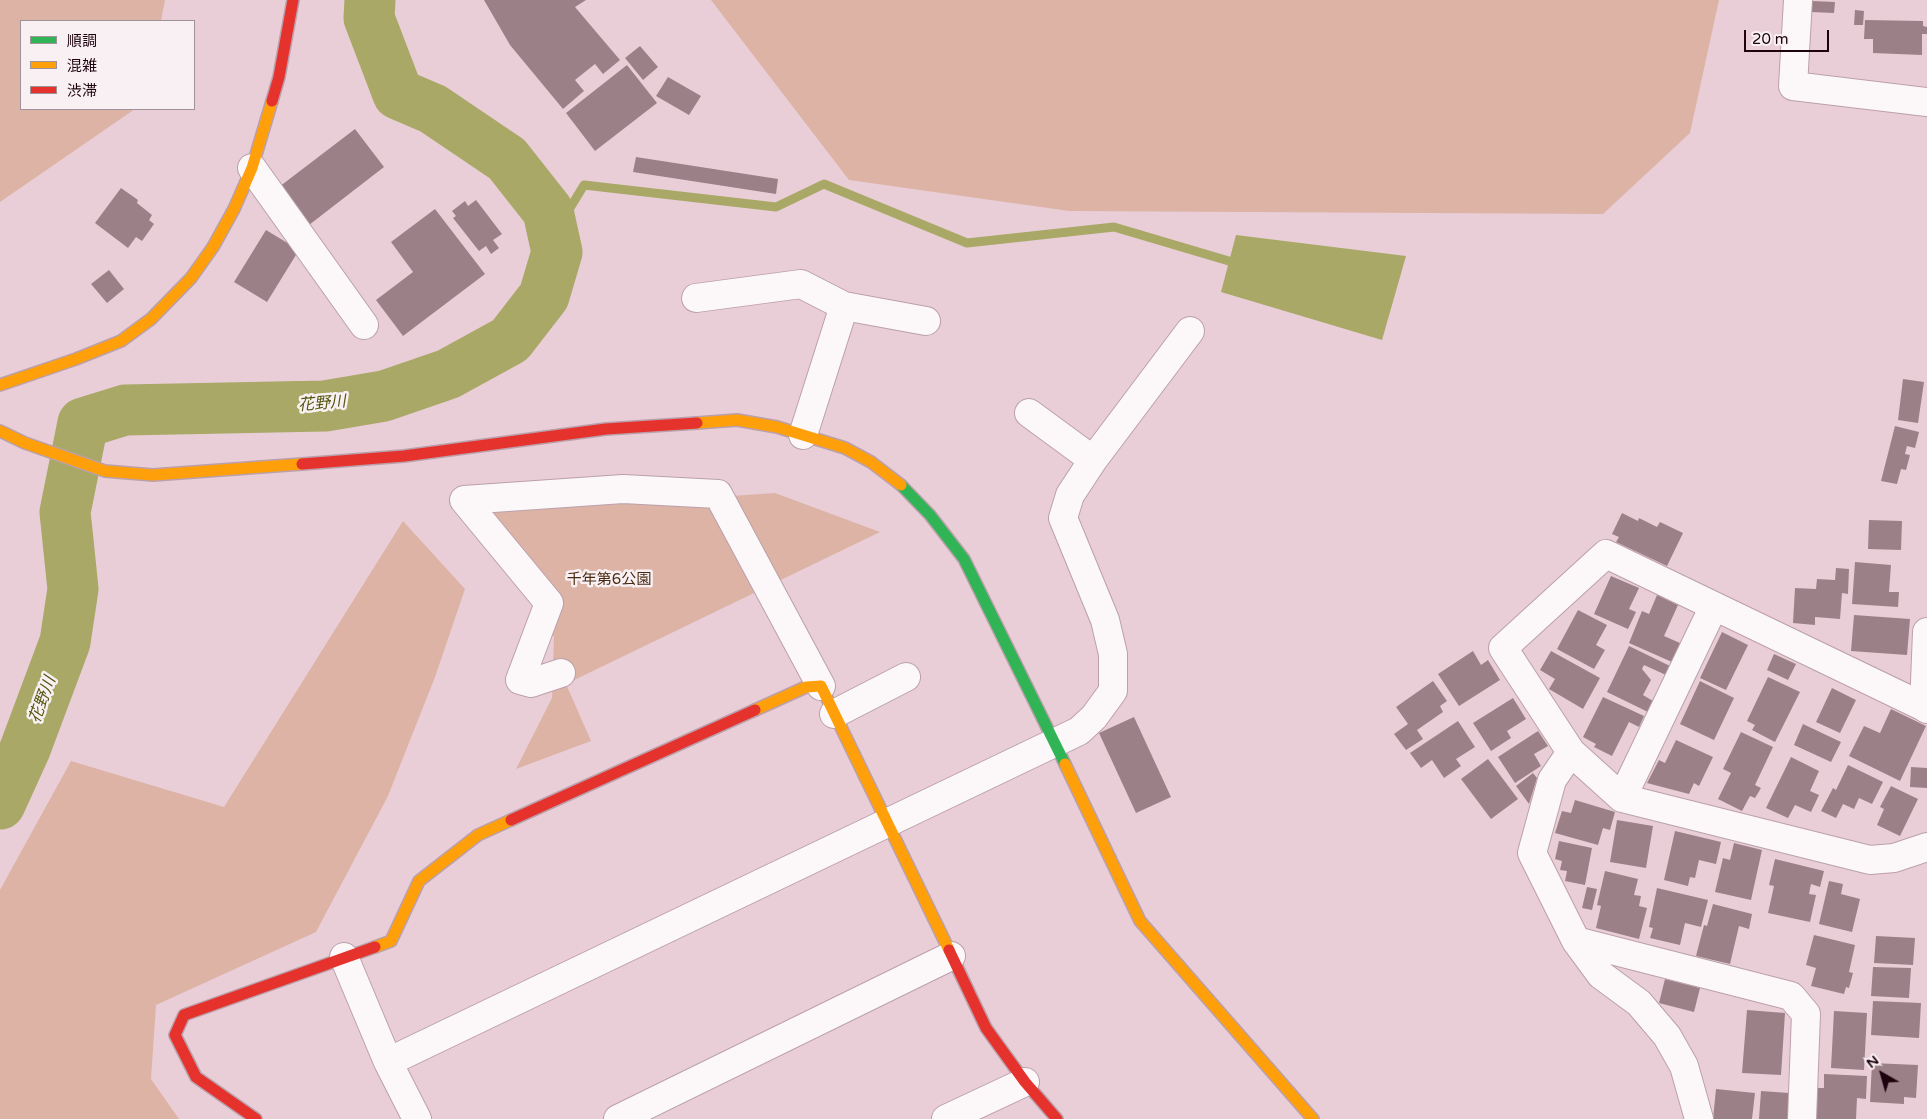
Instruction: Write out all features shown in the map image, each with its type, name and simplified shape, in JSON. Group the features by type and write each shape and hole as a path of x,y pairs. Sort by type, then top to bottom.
{"street":[{"path":"0,385 76,359 121,341 151,319 191,278 213,247 234,209 252,168 279,77 293,0"},
{"path":"1798,0 1793,86 1927,102"},
{"path":"252,168 364,325"},
{"path":"696,298 801,284 844,306 926,321"},
{"path":"803,435 844,306"},
{"path":"388,1062 1079,731 1094,718 1113,691 1113,654 1105,620 1062,518 1070,495 1093,460 1190,331"},
{"path":"1029,413 1093,460"},
{"path":"0,431 24,443 105,471 153,475 404,456 606,429 737,420 776,427 845,448 871,462 898,482 930,515 964,559 1140,921 1313,1119"},
{"path":"560,673 531,683 520,680 550,603 464,500 623,489 718,494 821,686 986,1028 1024,1082 1057,1119"},
{"path":"1927,632 1926,708 1606,554 1503,648 1571,752 1622,798 1870,860 1894,858 1927,847"},
{"path":"1622,798 1714,606"},
{"path":"834,714 906,677"},
{"path":"256,1119 196,1077 175,1035 184,1015 391,941 420,882 478,836 806,687 821,686"},
{"path":"1571,752 1552,780 1532,853 1576,941 1601,975 1640,1003 1667,1036 1684,1066 1698,1119"},
{"path":"1576,941 1791,996 1806,1014 1802,1119"},
{"path":"618,1119 951,956"},
{"path":"344,957 388,1062 417,1119"},
{"path":"946,1119 1024,1082"}],"green space":[{"path":"0,0 165,0 161,20 20,20 20,110 134,110 0,202"},
{"path":"711,0 1719,0 1690,133 1603,214 1069,211 849,180"},
{"name":"千年第6公園","path":"775,493 880,532 566,684 591,741 516,769 552,698 554,637 489,513"},
{"path":"403,521 465,589 435,677 388,796 316,932 156,1005 151,1079 179,1119 0,1119 0,890 71,761 224,807"}],"shaded area":[{"path":"1236,235 1406,256 1382,340 1221,292"}],"building":[{"path":"484,0 586,0 575,7 620,60 603,74 595,64 575,80 584,91 563,109 510,45"},
{"path":"1812,1 1835,2 1834,13 1811,12"},
{"path":"1855,10 1864,11 1863,25 1854,25"},
{"path":"1865,20 1923,21 1923,26 1927,27 1927,34 1922,34 1922,55 1873,53 1873,39 1864,39"},
{"path":"640,46 658,67 643,80 625,58"},
{"path":"627,65 657,103 595,151 566,113"},
{"path":"668,77 701,96 689,115 656,96"},
{"path":"355,129 384,167 309,225 279,187"},
{"path":"636,157 778,179 776,194 633,172"},
{"path":"121,188 138,200 137,203 152,215 149,220 154,224 142,241 136,237 128,248 95,223"},
{"path":"476,200 502,234 493,240 499,248 491,254 486,246 479,251 453,218 456,216 452,211 465,201 468,206"},
{"path":"435,209 485,274 403,336 376,300 413,272 391,242"},
{"path":"266,230 299,250 267,302 234,282"},
{"path":"109,270 124,289 107,303 91,284"},
{"path":"1903,379 1924,382 1918,423 1898,420"},
{"path":"1895,426 1919,432 1915,448 1907,446 1905,454 1910,455 1906,470 1901,469 1897,484 1881,481"},
{"path":"1622,513 1638,521 1639,518 1657,527 1660,522 1683,533 1667,566 1616,542 1619,537 1612,534"},
{"path":"1869,520 1902,521 1901,550 1868,549"},
{"path":"1855,562 1891,565 1889,592 1899,592 1898,607 1852,604"},
{"path":"1836,568 1849,569 1848,594 1842,593 1840,619 1815,617 1815,625 1793,623 1795,588 1816,589 1817,579 1835,580"},
{"path":"1611,576 1639,588 1629,609 1636,612 1628,629 1594,614"},
{"path":"1657,595 1678,605 1664,636 1680,643 1672,662 1629,643 1642,611 1649,614"},
{"path":"1578,610 1607,625 1596,645 1605,650 1594,669 1557,649"},
{"path":"1854,615 1910,619 1907,655 1851,651"},
{"path":"1722,632 1748,645 1726,690 1700,678"},
{"path":"1629,646 1670,666 1666,675 1644,665 1642,669 1651,680 1643,695 1653,701 1648,712 1607,692"},
{"path":"1473,651 1481,665 1488,660 1500,680 1459,706 1438,674"},
{"path":"1551,651 1600,678 1583,709 1549,689 1555,679 1540,670"},
{"path":"1774,654 1796,664 1788,680 1767,670"},
{"path":"1768,677 1800,692 1775,742 1752,730 1755,725 1747,721"},
{"path":"1433,681 1447,701 1440,706 1443,712 1417,730 1423,739 1406,750 1394,734 1408,724 1396,707"},
{"path":"1700,681 1734,698 1714,740 1680,724"},
{"path":"1832,688 1856,700 1840,733 1816,722"},
{"path":"1603,697 1644,716 1639,727 1629,722 1612,756 1594,747 1596,744 1583,737"},
{"path":"1513,698 1526,719 1507,731 1511,738 1491,751 1473,723"},
{"path":"1891,709 1926,726 1900,781 1849,756 1864,726 1880,733"},
{"path":"1134,717 1171,797 1136,813 1099,733"},
{"path":"1458,721 1475,747 1456,759 1461,766 1444,778 1432,760 1421,768 1410,753"},
{"path":"1803,724 1841,742 1831,762 1794,745"},
{"path":"1538,731 1548,746 1534,754 1541,766 1515,783 1498,757"},
{"path":"1741,732 1773,747 1755,785 1761,788 1755,798 1750,796 1742,811 1718,799 1731,773 1723,769"},
{"path":"1676,740 1713,757 1699,786 1694,783 1689,794 1647,783 1659,760 1665,763"},
{"path":"1791,757 1819,771 1810,791 1819,795 1811,812 1795,805 1788,818 1766,808"},
{"path":"1488,759 1518,799 1491,819 1461,779"},
{"path":"1848,765 1883,782 1872,804 1859,798 1854,809 1843,804 1836,818 1821,811 1833,788 1836,790"},
{"path":"1911,767 1927,768 1927,788 1910,787"},
{"path":"1533,773 1537,778 1529,804 1516,786"},
{"path":"1891,786 1918,799 1900,836 1877,825 1884,809 1880,807"},
{"path":"1575,800 1615,812 1610,830 1603,828 1598,845 1555,833 1562,811 1571,813"},
{"path":"1617,820 1653,826 1646,868 1610,862"},
{"path":"1675,831 1721,842 1716,864 1699,860 1695,878 1690,877 1688,886 1664,880"},
{"path":"1559,841 1592,848 1585,885 1565,881 1567,871 1560,870 1562,861 1555,859"},
{"path":"1734,843 1762,850 1751,900 1715,892 1723,858 1730,860"},
{"path":"1775,859 1824,871 1820,887 1811,884 1809,894 1816,895 1810,922 1768,913 1774,886 1769,885"},
{"path":"1605,871 1638,879 1634,895 1641,896 1639,906 1647,908 1639,939 1596,928 1601,906 1597,905"},
{"path":"1829,881 1843,884 1841,894 1860,899 1852,932 1819,924"},
{"path":"1587,887 1597,889 1592,910 1582,908"},
{"path":"1657,888 1708,900 1701,927 1685,923 1680,945 1650,938 1653,928 1649,927"},
{"path":"1713,904 1752,914 1749,929 1739,926 1730,964 1696,956 1704,925 1707,926"},
{"path":"1814,935 1855,945 1849,972 1853,973 1849,988 1846,987 1844,994 1811,986 1816,968 1806,965"},
{"path":"1876,936 1915,938 1913,965 1874,963"},
{"path":"1873,967 1911,968 1909,998 1871,996"},
{"path":"1665,979 1700,988 1694,1012 1659,1003"},
{"path":"1873,1001 1921,1003 1919,1038 1871,1035"},
{"path":"1747,1010 1785,1013 1781,1075 1742,1073"},
{"path":"1834,1011 1867,1013 1864,1070 1831,1068"},
{"path":"1872,1063 1918,1065 1916,1098 1904,1097 1904,1104 1870,1102"},
{"path":"1824,1074 1867,1076 1866,1099 1857,1098 1856,1119 1816,1119 1817,1088 1824,1088"},
{"path":"1716,1089 1755,1093 1752,1119 1713,1119"},
{"path":"1761,1091 1789,1093 1788,1119 1759,1119"}],"waterway":[{"name":"花野川","path":"0,804 25,749 65,642 73,589 65,512 83,423 125,410 325,406 384,396 448,374 510,340 544,296 557,252 548,211 507,159 433,109 398,94 369,18 370,0"},
{"path":"553,236 584,185 776,207 824,184 967,243 1114,227 1239,264"}],"traffic: fast":[{"path":"901,485 930,515 964,559 1065,764"}],"traffic: slow":[{"path":"0,385 76,359 121,341 151,319 191,278 213,247 234,209 252,168 272,101"},
{"path":"697,423 737,420 777,427 845,448 871,462 901,485"},
{"path":"0,431 25,443 105,471 153,475 302,464"},
{"path":"755,710 806,687 821,686 949,950"},
{"path":"1065,764 1140,921 1313,1119"},
{"path":"375,947 391,941 419,881 478,835 511,820"}],"traffic: jam":[{"path":"272,101 279,77 293,0"},
{"path":"302,464 404,456 606,429 697,423"},
{"path":"511,820 755,710"},
{"path":"256,1119 196,1077 175,1035 184,1015 375,947"},
{"path":"949,950 986,1028 1025,1082 1057,1119"}]}
